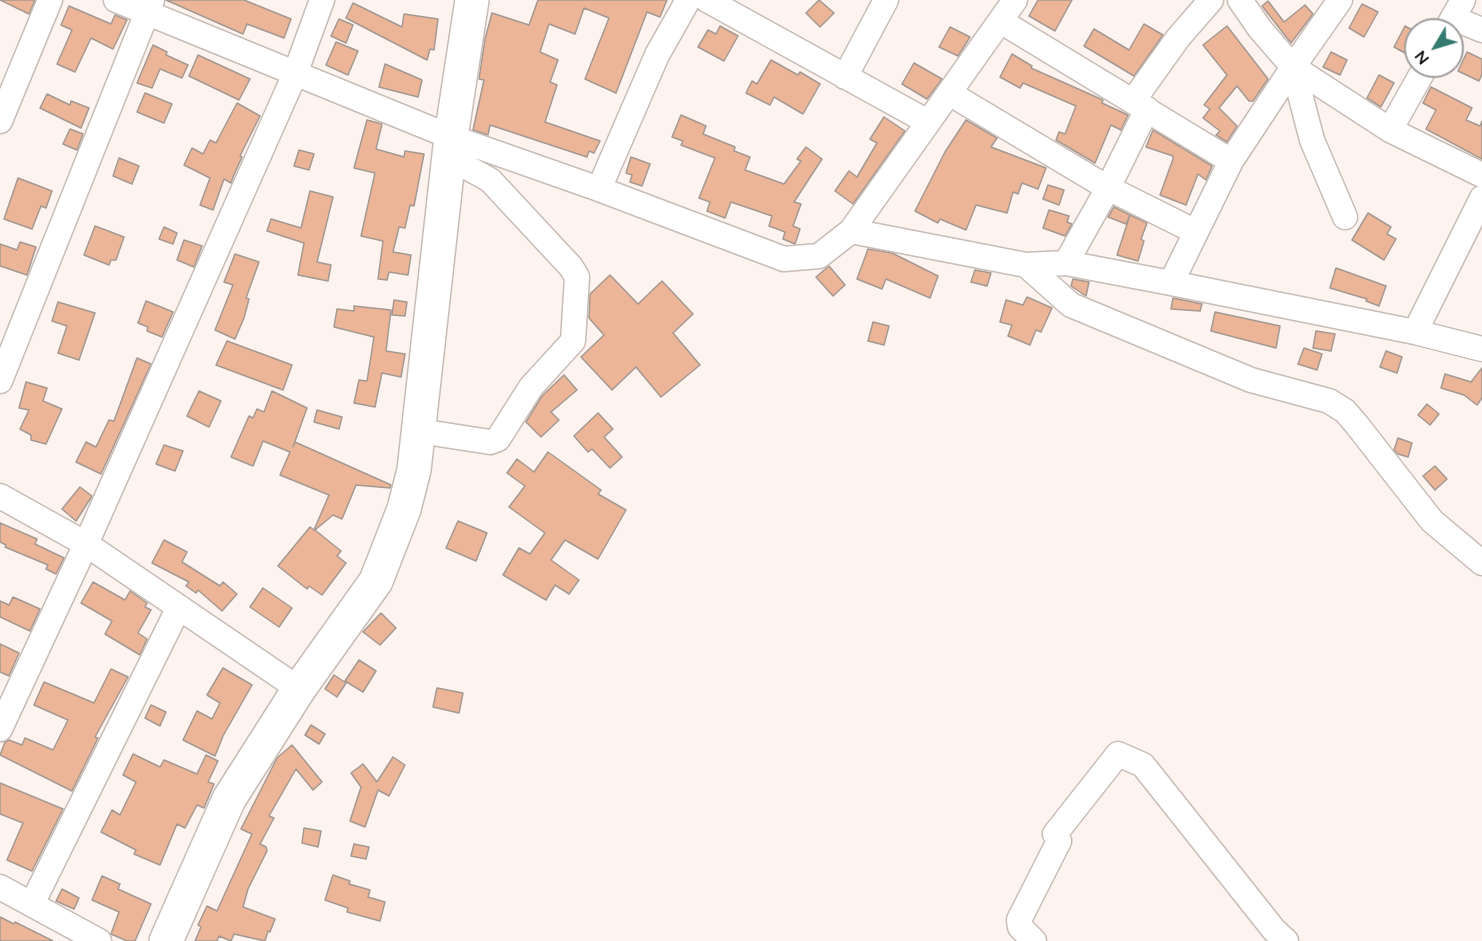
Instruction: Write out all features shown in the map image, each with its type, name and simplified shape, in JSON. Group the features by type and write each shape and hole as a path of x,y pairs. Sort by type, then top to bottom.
{"highway":[{"path":"166,941 229,799 299,688 376,581 404,509 414,470 449,147 472,0"}],"street":[{"path":"0,121 50,0"},
{"path":"116,0 149,6 449,147 599,189 784,259 819,256 851,231 1002,22 1015,0"},
{"path":"0,729 86,544 295,74 322,0"},
{"path":"599,189 657,55 688,0"},
{"path":"707,0 928,122"},
{"path":"845,77 886,0"},
{"path":"1066,263 1108,188 1140,105 1178,38 1211,0"},
{"path":"1240,0 1260,29 1293,68 1390,130 1482,175"},
{"path":"1171,283 1231,161 1340,0"},
{"path":"0,381 149,6"},
{"path":"1454,16 1482,30"},
{"path":"1002,22 1231,161"},
{"path":"1293,68 1312,140 1345,217"},
{"path":"1390,130 1419,78"},
{"path":"949,93 1108,188 1196,232"},
{"path":"419,430 490,442 498,439 531,387 573,341 576,314 577,277 571,267 490,180 449,147"},
{"path":"1415,332 1482,198"},
{"path":"851,231 1026,265 1066,263 1415,332 1482,349"},
{"path":"1026,265 1071,305 1251,380 1329,401 1345,411 1432,521 1482,563"},
{"path":"0,496 86,544 299,688"},
{"path":"32,904 179,607"},
{"path":"1034,941 1020,927 1019,920 1059,841 1055,834 1118,754 1143,765 1274,930 1286,941"},
{"path":"0,887 99,941"}],"building":[{"path":"0,0 35,0 29,14"},
{"path":"166,0 244,0 291,19 284,38 247,24 243,34"},
{"path":"538,0 667,0 660,17 647,12 616,93 585,79 609,18 584,8 575,34 549,24 540,52 558,60 550,82 557,85 545,122 600,141 594,153 589,151 587,157 490,125 488,135 473,130 484,80 479,79 485,39 492,13 529,25"},
{"path":"819,0 834,13 820,27 806,13"},
{"path":"1038,0 1072,0 1055,31 1029,16"},
{"path":"1268,1 1284,22 1305,5 1313,14 1291,43 1262,6"},
{"path":"353,3 402,27 404,14 438,19 434,50 430,49 427,60 346,18"},
{"path":"1362,4 1378,12 1364,37 1349,28"},
{"path":"69,6 111,24 115,15 127,20 113,49 91,38 75,72 57,64 72,30 61,25"},
{"path":"339,19 353,25 346,43 331,36"},
{"path":"1144,24 1163,35 1134,76 1084,46 1094,29 1129,50"},
{"path":"720,26 738,36 724,61 698,47 708,30 716,34"},
{"path":"1227,26 1268,79 1253,101 1249,101 1237,86 1219,108 1237,126 1227,142 1216,135 1220,131 1203,118 1210,109 1204,105 1227,75 1203,45"},
{"path":"950,27 970,37 958,56 939,47"},
{"path":"1404,28 1404,52 1394,47"},
{"path":"336,42 358,51 348,75 326,65"},
{"path":"153,45 167,52 166,55 188,65 182,78 160,69 152,88 137,83"},
{"path":"1331,52 1347,60 1340,75 1323,67"},
{"path":"1467,52 1482,59 1482,74 1479,81 1464,74 1464,58"},
{"path":"1012,54 1032,66 1031,68 1103,100 1102,103 1128,115 1121,130 1111,125 1095,163 1056,140 1059,132 1065,134 1076,106 1023,83 1020,88 1000,77"},
{"path":"198,55 250,79 239,100 189,76"},
{"path":"771,60 798,75 800,72 820,84 803,114 774,97 770,105 746,93 752,81 757,84"},
{"path":"914,63 942,79 927,99 902,84"},
{"path":"385,64 422,80 418,97 379,87"},
{"path":"1379,75 1394,83 1381,107 1367,98"},
{"path":"1431,87 1472,108 1466,120 1480,126 1482,121 1482,159 1426,129 1436,110 1423,103"},
{"path":"145,93 172,104 164,123 137,112"},
{"path":"47,94 70,105 71,101 89,108 81,128 40,108"},
{"path":"237,103 260,116 240,156 242,157 231,183 224,179 213,210 200,205 210,178 184,165 192,148 203,154 210,140 216,143"},
{"path":"681,115 706,126 703,134 735,147 734,151 750,157 745,170 784,184 801,161 797,159 806,147 822,159 794,202 801,204 793,226 800,229 795,244 783,239 785,232 769,226 772,216 731,202 725,218 707,211 710,202 699,198 715,158 681,145 683,141 672,137"},
{"path":"884,117 905,131 853,204 835,191 849,171 857,177 877,143 870,139"},
{"path":"367,120 382,124 376,149 404,157 405,151 424,154 414,206 410,205 405,228 399,227 393,252 411,255 408,275 389,272 387,280 378,279 383,241 361,236 375,173 354,168"},
{"path":"966,120 997,138 991,147 1046,168 1038,189 1022,183 1018,194 1013,192 1007,213 976,205 966,230 940,219 938,223 915,211 945,152"},
{"path":"70,129 83,134 77,150 63,144"},
{"path":"1153,130 1212,166 1206,180 1198,174 1186,205 1160,195 1173,156 1146,147"},
{"path":"299,150 314,154 309,170 294,166"},
{"path":"631,157 650,164 642,186 630,182 632,175 626,173"},
{"path":"119,158 139,166 132,184 113,176"},
{"path":"18,178 52,191 46,208 41,206 32,229 4,219"},
{"path":"1048,185 1064,190 1059,205 1043,199"},
{"path":"310,191 333,197 317,262 331,265 328,281 298,275 304,243 267,231 271,219 301,228"},
{"path":"1114,207 1130,215 1126,224 1108,217"},
{"path":"1049,210 1069,216 1067,222 1072,224 1065,236 1043,228"},
{"path":"1368,213 1391,227 1387,234 1396,239 1384,260 1352,240"},
{"path":"1130,215 1147,223 1141,239 1144,241 1138,261 1117,255"},
{"path":"95,226 124,237 116,260 111,260 109,265 84,255"},
{"path":"164,227 177,233 173,244 159,239"},
{"path":"184,240 202,246 194,267 177,260"},
{"path":"20,242 36,247 27,275 0,266 0,244 17,250"},
{"path":"868,249 892,253 938,276 930,298 886,279 882,289 857,279"},
{"path":"235,254 259,262 246,298 249,299 244,318 235,339 215,330 233,285 224,282"},
{"path":"829,266 845,285 833,296 816,277"},
{"path":"1336,268 1386,286 1379,306 1366,301 1367,299 1330,288"},
{"path":"975,270 991,273 987,286 971,282"},
{"path":"610,275 638,304 662,281 693,314 673,333 700,365 661,397 636,367 612,390 581,357 604,335 589,318 590,294"},
{"path":"1073,279 1089,282 1086,296 1071,286"},
{"path":"1027,297 1052,308 1041,332 1036,330 1030,345 1008,336 1012,325 1000,322 1006,300 1023,305"},
{"path":"1173,298 1202,304 1200,311 1171,309"},
{"path":"394,300 407,302 405,316 392,315"},
{"path":"146,301 173,312 162,337 147,331 148,327 138,323"},
{"path":"58,302 95,313 79,360 58,353 67,326 52,321"},
{"path":"354,306 391,310 386,351 405,354 401,377 382,373 375,407 354,403 359,380 367,381 374,337 334,327 337,309 354,311"},
{"path":"1215,312 1280,326 1276,348 1211,331"},
{"path":"873,322 889,326 884,345 868,341"},
{"path":"1316,331 1335,334 1331,351 1313,348"},
{"path":"227,341 292,365 283,390 216,365"},
{"path":"1304,348 1322,354 1317,370 1298,364"},
{"path":"1386,351 1402,357 1397,373 1380,367"},
{"path":"137,358 151,364 101,474 76,462 86,442 96,447 109,420 114,421"},
{"path":"1482,368 1482,398 1477,405 1464,395 1441,388 1445,374 1471,382"},
{"path":"564,375 577,390 551,412 559,420 541,437 526,422 542,396"},
{"path":"26,382 47,388 43,401 62,409 46,444 31,440 31,435 20,429 29,410 19,408"},
{"path":"199,391 221,401 209,427 187,416"},
{"path":"272,391 307,408 293,447 295,442 391,485 390,488 356,485 342,519 333,515 315,530 341,551 337,556 346,563 322,595 309,586 307,589 278,566 310,527 314,530 329,495 280,475 290,452 263,441 253,466 231,457 249,416 253,418 257,409 264,412"},
{"path":"1427,404 1439,414 1430,425 1418,415"},
{"path":"317,410 342,417 339,429 314,422"},
{"path":"598,413 613,429 604,437 622,457 610,468 592,449 588,452 574,436"},
{"path":"1398,438 1412,443 1408,457 1394,450"},
{"path":"164,445 183,451 175,471 156,464"},
{"path":"548,452 601,490 598,494 626,510 598,559 565,540 551,560 579,580 569,594 555,585 546,600 503,575 519,548 530,554 545,533 509,507 525,486 507,473 517,459 534,472"},
{"path":"1435,466 1447,479 1435,490 1423,476"},
{"path":"80,487 92,496 76,521 62,509"},
{"path":"458,521 487,533 476,561 446,548"},
{"path":"0,523 37,539 35,544 64,558 56,574 46,569 48,565 5,547 6,545 0,542"},
{"path":"164,540 187,552 182,562 220,586 223,582 237,594 222,611 198,590 196,593 186,586 189,582 152,563"},
{"path":"93,582 125,600 130,591 147,603 145,607 151,610 138,633 147,639 140,655 105,634 112,621 81,603"},
{"path":"263,588 292,608 279,627 250,607"},
{"path":"13,597 40,609 30,631 0,617 0,601 9,605"},
{"path":"381,613 396,628 380,645 363,632"},
{"path":"0,644 19,653 9,676 0,672"},
{"path":"359,660 376,671 363,692 345,681"},
{"path":"223,668 252,685 223,736 215,756 183,740 197,711 212,719 220,703 207,695"},
{"path":"111,669 128,677 95,737 98,738 72,791 0,755 5,742 9,740 22,745 25,738 53,750 68,720 34,705 44,682 94,703"},
{"path":"334,675 346,683 337,697 325,689"},
{"path":"437,688 463,693 459,713 433,707"},
{"path":"151,705 166,712 160,726 145,718"},
{"path":"311,725 325,734 319,744 305,735"},
{"path":"292,745 322,782 313,790 296,769 269,816 274,818 260,844 266,847 267,851 248,889 243,907 275,919 270,932 268,931 265,941 234,934 231,941 219,936 217,941 195,941 201,927 198,925 207,906 217,911 252,834 241,829 277,758"},
{"path":"133,754 160,767 164,760 197,774 206,755 218,761 208,782 214,784 204,808 197,805 185,828 177,824 160,865 134,854 136,850 101,832 112,810 120,815 136,782 123,775"},
{"path":"393,757 405,765 389,796 378,790 365,827 350,821 361,787 351,773 363,764 377,782"},
{"path":"0,783 63,809 32,871 7,860 23,823 0,814"},
{"path":"304,828 321,831 318,847 302,843"},
{"path":"354,844 369,847 366,859 351,856"},
{"path":"333,875 350,881 349,884 370,890 368,897 385,902 380,921 347,912 348,908 325,900"},
{"path":"102,876 120,884 118,889 151,904 135,941 127,941 111,934 119,912 92,900"},
{"path":"62,889 79,898 74,909 56,901"},
{"path":"0,917 14,924 15,922 53,941 0,941"}]}
